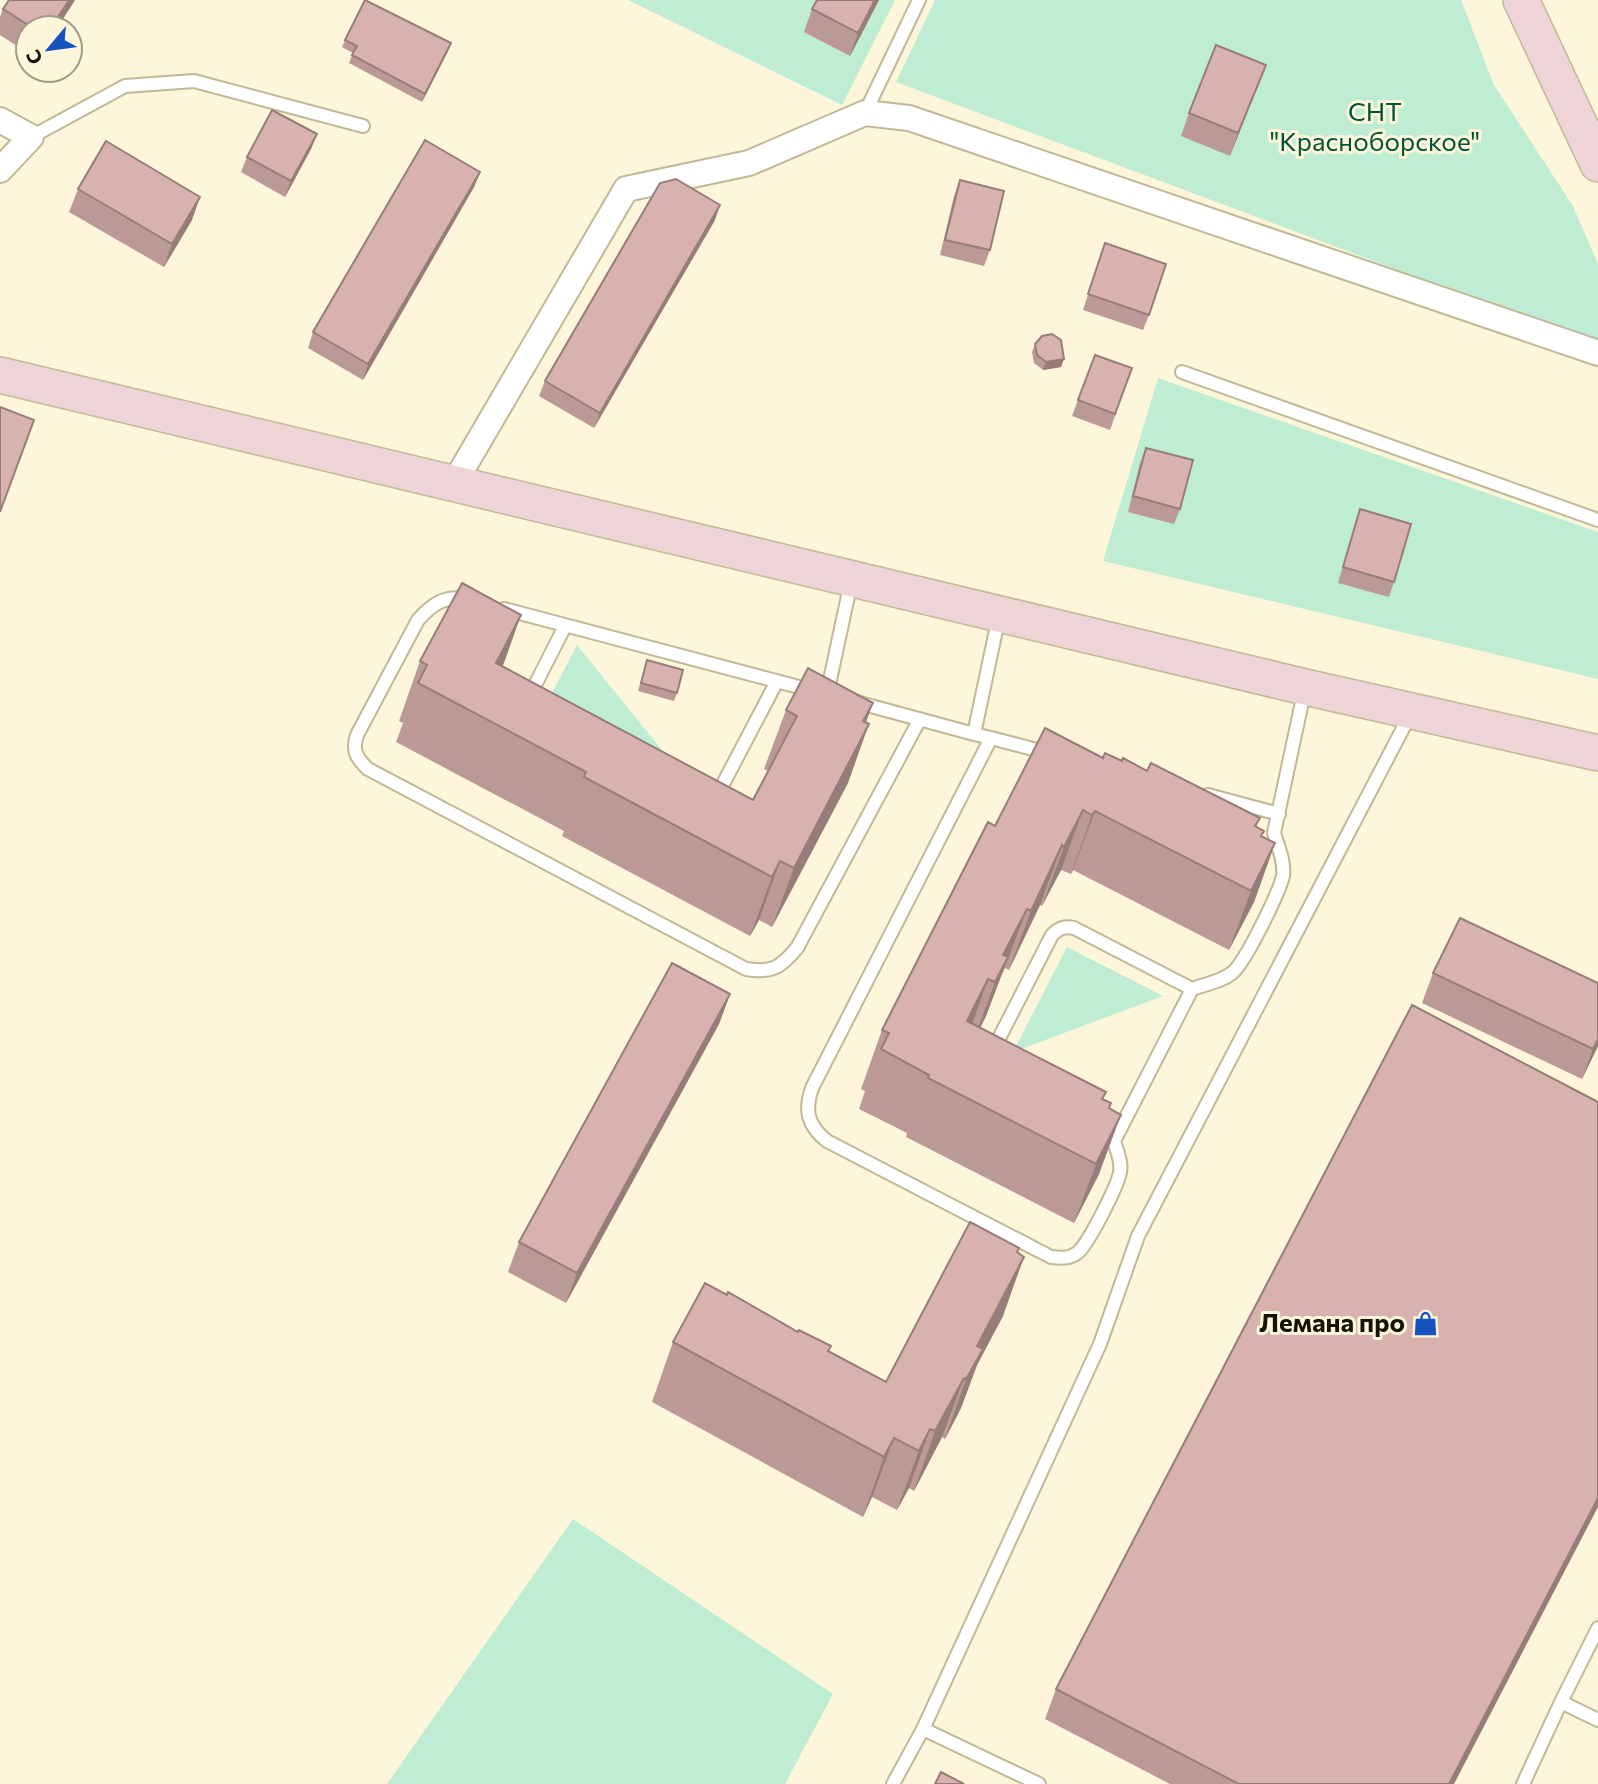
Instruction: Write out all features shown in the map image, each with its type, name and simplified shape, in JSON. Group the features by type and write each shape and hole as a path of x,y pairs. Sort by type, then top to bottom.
{"street":[{"path":"1521,0 1598,164"},
{"path":"453,485 626,189 749,163 865,113 909,118 1598,353"},
{"path":"0,120 31,137 0,170"},
{"path":"0,375 999,615 1598,753"}],"lane":[{"path":"865,113 919,0"},
{"path":"31,137 125,86 194,81 363,126"},
{"path":"1182,372 1598,520"},
{"path":"827,695 852,580"},
{"path":"920,719 797,948 784,964 764,972 746,969 368,769 357,760 354,746 357,735 418,620 431,606 447,598 464,599 1057,755"},
{"path":"974,734 999,615"},
{"path":"530,711 528,699 565,626"},
{"path":"700,801 713,796 722,786 777,681"},
{"path":"991,738 812,1088 807,1102 808,1119 816,1133 827,1141 1051,1257 1063,1259 1077,1254 1085,1245 1116,1185 1121,1171 1108,1138 1192,989 1219,980 1236,969 1277,893 1283,874 1281,854 1274,833 1306,687"},
{"path":"893,1784 923,1729 1100,1344 1138,1236 1411,712"},
{"path":"1200,793 1279,814"},
{"path":"987,1064 1045,947 1058,929 1074,928 1192,989"},
{"path":"1523,1784 1598,1628"},
{"path":"1561,1702 1598,1720"},
{"path":"923,1729 1039,1784"}],"green space":[{"path":"628,0 895,0 842,105"},
{"name":"СНТ \"Красноборское\"","path":"935,0 1461,0 1494,85 1573,206 1598,264 1598,345 896,82"},
{"path":"1158,378 1598,532 1598,679 1103,561"},
{"path":"577,645 691,786 544,708"},
{"path":"1067,947 1163,996 1013,1052"},
{"path":"573,1519 833,1694 785,1784 387,1784"}],"building":[{"path":"9,0 69,0 60,14 14,16 3,9"},
{"path":"365,0 451,43 425,94 352,55 357,46 345,40"},
{"path":"817,0 875,0 858,33 812,9"},
{"path":"1216,45 1266,65 1238,133 1189,113"},
{"path":"272,110 317,134 291,181 247,157"},
{"path":"425,140 480,172 368,364 313,332"},
{"path":"106,141 200,197 172,244 78,189"},
{"path":"676,179 720,205 600,413 545,381 660,183"},
{"path":"960,180 1004,191 990,250 945,240"},
{"path":"1105,243 1166,264 1149,315 1088,294"},
{"path":"1052,334 1061,340 1064,359 1046,362 1037,355 1035,344 1042,336"},
{"path":"1095,355 1132,368 1115,414 1078,400"},
{"path":"0,407 34,420 0,512"},
{"path":"1146,448 1193,460 1180,509 1133,496"},
{"path":"1360,509 1411,524 1394,582 1343,567"},
{"path":"462,583 521,615 496,663 753,800 797,716 786,710 808,668 873,703 863,721 869,724 794,868 780,861 772,877 584,777 586,772 418,683 427,665 420,661"},
{"path":"647,660 683,670 677,693 641,683"},
{"path":"1045,728 1103,758 1105,753 1122,761 1123,758 1147,771 1151,763 1260,818 1255,826 1264,831 1261,836 1275,843 1251,891 1095,811 1092,815 1083,810 1064,847 1062,845 1031,911 1027,909 1003,955 1008,957 995,982 988,979 967,1021 1106,1092 1102,1099 1111,1103 1109,1108 1121,1115 1096,1164 928,1078 929,1075 881,1049 889,1033 882,1030 988,822 995,826"},
{"path":"1460,918 1598,983 1598,1039 1593,1049 1433,973"},
{"path":"672,963 730,994 577,1273 519,1242"},
{"name":"Лемана про","path":"1412,1005 1598,1102 1598,1498 1449,1784 1239,1784 1056,1689"},
{"path":"970,1222 1019,1248 1017,1252 1024,1257 977,1346 983,1349 935,1431 930,1429 919,1451 894,1438 884,1457 673,1342 705,1283 727,1295 728,1292 798,1332 799,1330 831,1346 828,1351 886,1382"},
{"path":"941,1772 964,1784 935,1784"}],"place":[{"name":"Лемана про","path":"1425,1323"}]}
